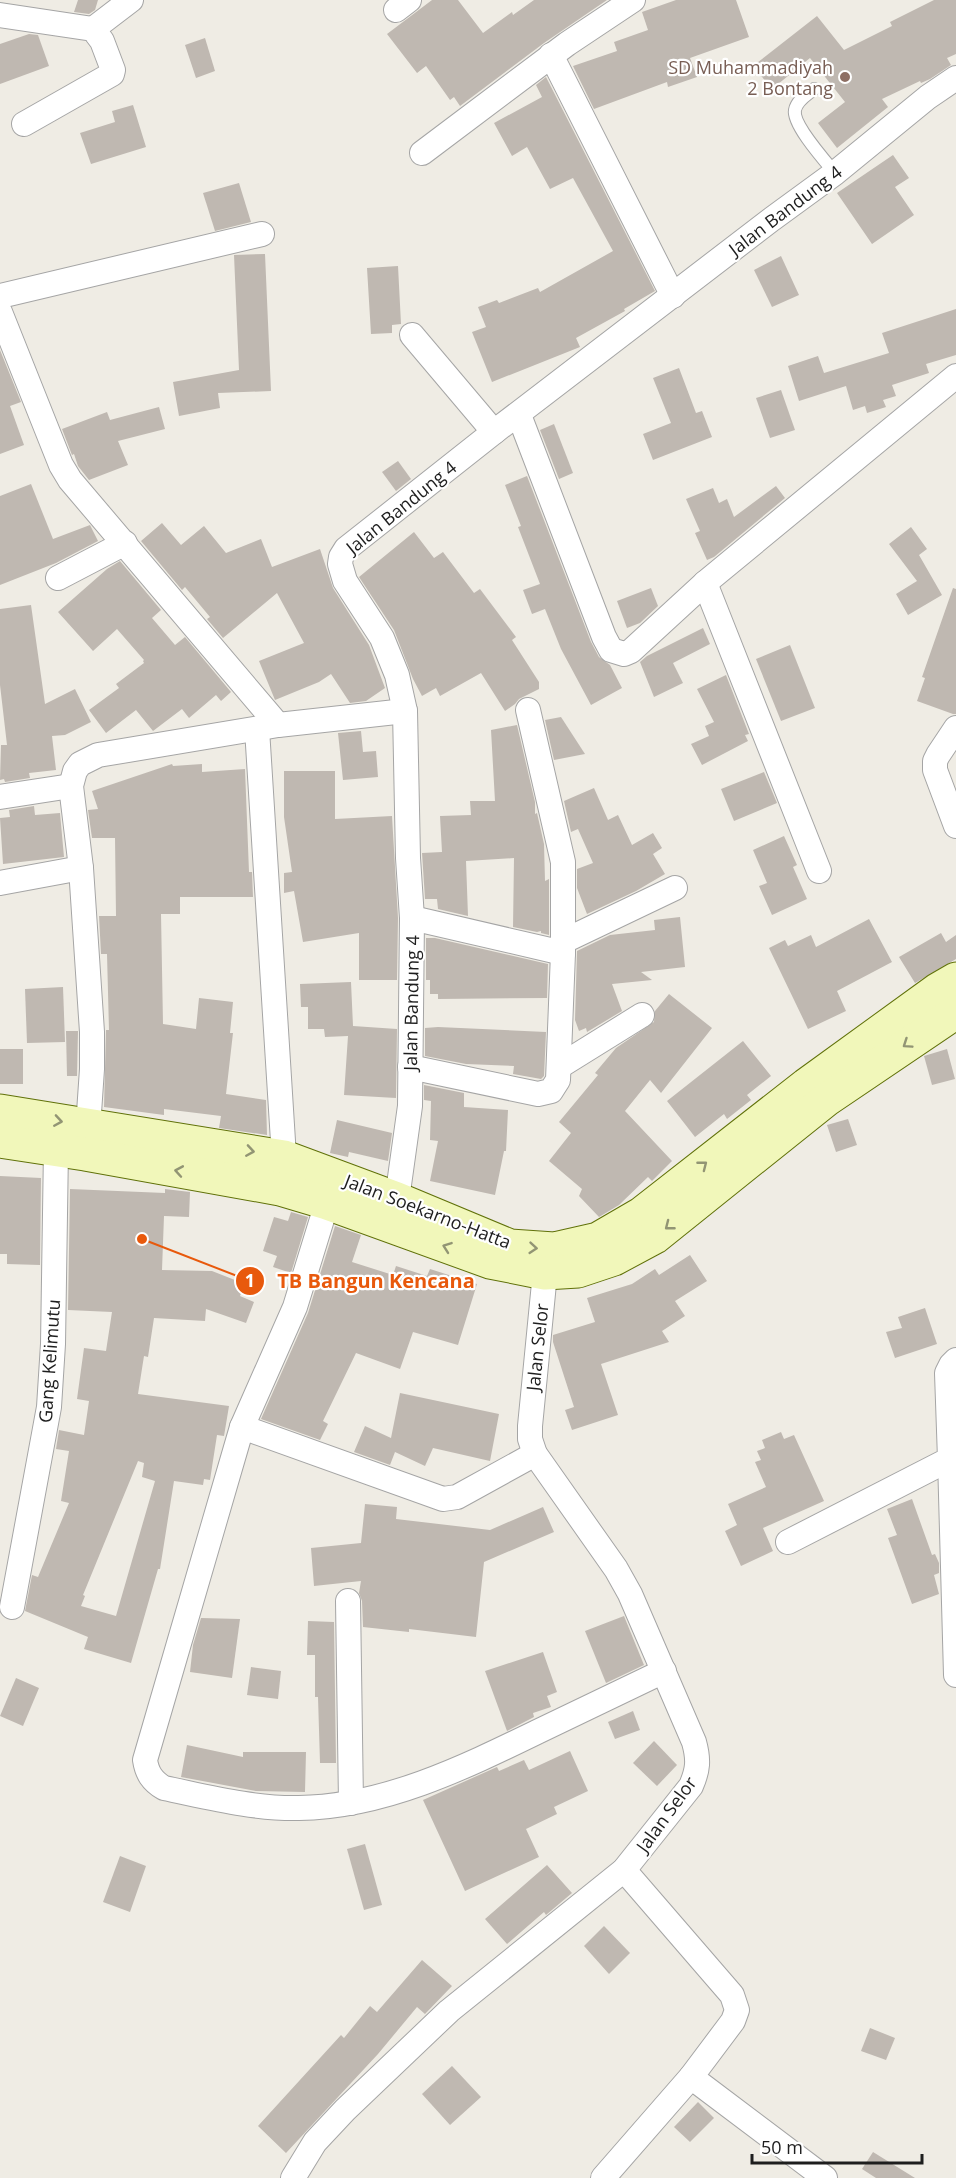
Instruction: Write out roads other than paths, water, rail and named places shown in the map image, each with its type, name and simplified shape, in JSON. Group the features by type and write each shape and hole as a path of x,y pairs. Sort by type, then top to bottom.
{"main road":[{"name":"Jalan Soekarno-Hatta","path":"0,1141 77,1143 284,1156 397,1199 510,1246 554,1249 598,1239 641,1214 806,1085 956,978"},
{"name":"Jalan Soekarno-Hatta","path":"0,1111 77,1143 280,1189 327,1203 490,1262 545,1273 579,1271 614,1259 655,1237 826,1100 956,1012"}],"street":[{"path":"102,44 130,0"},
{"path":"422,153 551,56 633,0"},
{"path":"0,15 102,44"},
{"path":"24,124 112,75 113,70 102,44"},
{"path":"551,56 673,296"},
{"name":"Jalan Bandung 4","path":"397,1199 410,1106 412,918 408,858 405,711 390,655 375,625 345,581 340,564 341,556 346,549 494,432 835,173 928,97 956,78"},
{"path":"0,296 262,234"},
{"path":"0,312 61,465 80,494 125,543 268,727 284,1156"},
{"path":"412,335 494,432"},
{"path":"519,415 604,637 611,650 624,654 631,651 705,583 956,376"},
{"path":"58,578 125,543"},
{"path":"705,583 819,871"},
{"path":"410,1067 538,1094 551,1091 558,1080 563,948 563,862 528,710"},
{"path":"0,797 71,786 75,771 80,764 98,755 268,727 405,711"},
{"path":"956,728 935,761 936,770 956,826"},
{"name":"Gang Kelimutu","path":"12,1607 49,1407 53,1344 92,1032 81,868 71,786"},
{"path":"0,883 81,868"},
{"path":"412,918 563,948 675,888"},
{"path":"560,1066 642,1016"},
{"path":"327,1203 296,1307 242,1427 145,1760 147,1771 154,1782 164,1788 264,1807 301,1808 375,1798 432,1779 490,1755 664,1671"},
{"name":"Jalan Selor","path":"293,2178 315,2142 448,2011 624,1870 691,1786 697,1772 699,1760 694,1742 630,1594 616,1569 535,1454 530,1439 545,1273"},
{"path":"956,1360 947,1373 956,1675"},
{"path":"242,1427 443,1498 457,1497 535,1454"},
{"path":"788,1542 950,1458"},
{"path":"348,1601 351,1803"},
{"path":"603,2178 691,2078 733,2021 737,2010 732,1995 624,1870"},
{"path":"691,2078 822,2177"}],"lane":[{"path":"814,89 799,101 795,115 803,131 835,173"}],"place":[{"name":"SD Muhammadiyah 2 Bontang","path":"845,77"},
{"name":"TB Bangun Kencana","path":"142,1239"}]}
